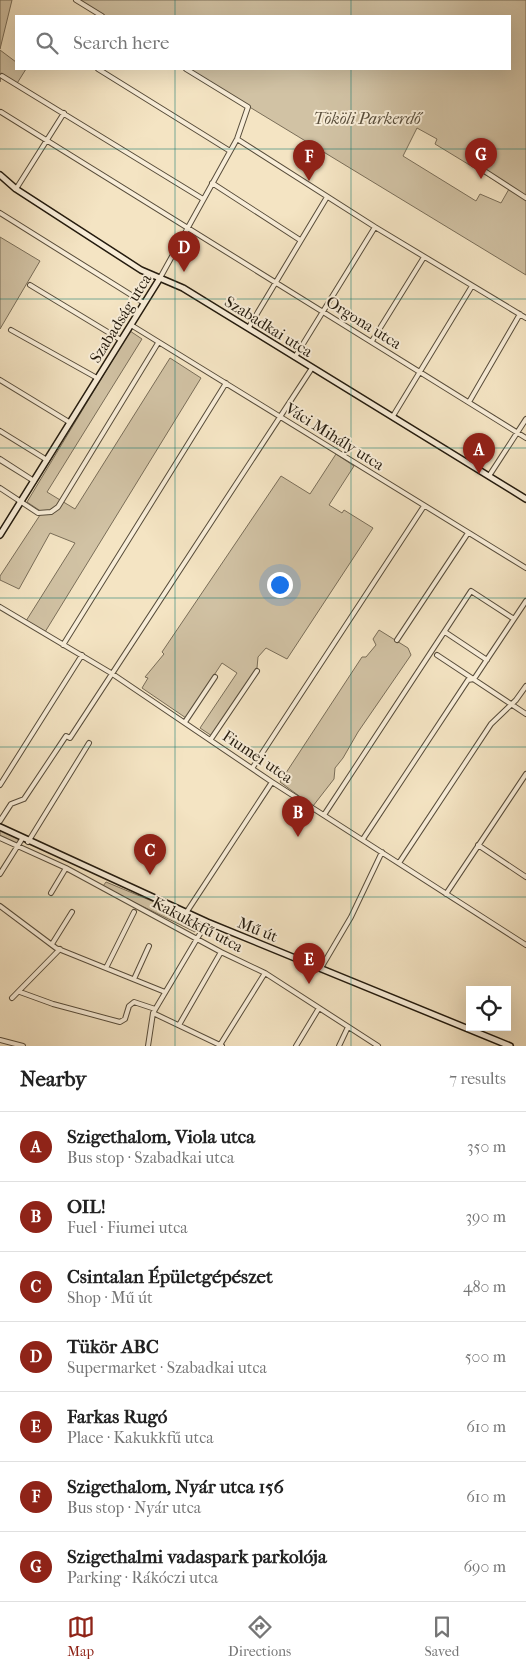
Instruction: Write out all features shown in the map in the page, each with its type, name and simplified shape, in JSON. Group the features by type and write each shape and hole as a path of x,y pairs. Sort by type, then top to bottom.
{"street":[{"path":"76,0 100,15"},
{"path":"100,70 230,151"},
{"name":"Szabadság utca","path":"0,535 160,278 237,139 248,107 188,70"},
{"path":"2,76 203,199"},
{"name":"Orgona utca","path":"2,112 526,438"},
{"path":"16,189 64,113"},
{"path":"237,139 424,257 526,318"},
{"path":"472,163 526,198"},
{"name":"Szabadkai utca","path":"0,175 16,189 141,270 183,288 249,327 312,368 526,499"},
{"path":"212,183 300,240"},
{"path":"249,327 327,196"},
{"path":"0,212 144,303"},
{"path":"295,357 376,227"},
{"path":"372,341 424,257"},
{"path":"30,285 121,340"},
{"path":"392,416 472,286"},
{"path":"469,402 520,314"},
{"name":"Váci Mihály utca","path":"131,325 526,568"},
{"path":"11,330 97,378"},
{"path":"0,488 44,514 52,512 58,506 158,343"},
{"path":"0,821 11,804 24,799 66,736 70,738 312,368"},
{"path":"0,380 69,422"},
{"path":"63,645 226,383"},
{"path":"489,476 526,419"},
{"path":"0,430 47,460"},
{"path":"0,460 34,481"},
{"path":"253,767 424,506"},
{"path":"397,640 468,533"},
{"path":"324,816 472,591 514,619"},
{"path":"363,839 468,680 474,679 526,601"},
{"name":"Fiumei utca","path":"0,608 111,673 253,767 272,782 526,945"},
{"path":"445,632 487,660"},
{"path":"0,785 82,655"},
{"path":"437,655 526,714"},
{"path":"211,739 257,671"},
{"path":"185,722 215,677"},
{"path":"399,863 491,724 516,700 526,686"},
{"path":"28,842 89,743"},
{"path":"446,894 526,774"},
{"path":"186,913 272,782"},
{"name":"Mű út","path":"0,828 207,922 510,1046"},
{"name":"Kakukkfű utca","path":"0,838 66,868 197,937 221,952 265,973 378,1046"},
{"path":"0,874 22,839"},
{"path":"478,845 526,877"},
{"path":"321,968 351,917 382,852"},
{"path":"51,893 66,868"},
{"path":"0,906 60,950 165,992"},
{"path":"52,944 72,912"},
{"path":"106,968 134,912"},
{"path":"148,1046 154,1011 207,922"},
{"path":"134,979 149,946"},
{"path":"12,998 60,950"},
{"path":"179,1025 221,952"},
{"path":"20,992 53,1004 120,1022 125,1019 130,1006 134,1002 221,1046 265,973"},
{"path":"296,1046 319,1008"},
{"path":"339,1046 348,1027"},
{"path":"364,1046 368,1039"},
{"path":"0,1040 23,1046"}],"green space":[{"path":"0,0 12,0 0,49"},
{"name":"Tököli Parkerdő","path":"76,0 526,0 526,275 189,70 511,70 511,15 100,15","holes":["417,128 437,139 435,144 509,189 501,203 480,194 476,201 403,156"]},
{"path":"0,50 15,61 15,70 25,70 16,85 1,77 0,82"},
{"path":"0,237 40,261 0,329"},
{"path":"130,331 142,339 47,492 75,509 170,358 201,378 45,632 26,621 75,543 50,533 19,589 0,580 0,576 42,512 27,502"},
{"path":"336,454 354,466 329,505 342,513 344,510 373,528 287,659 266,648 258,657 257,668 212,736 200,728 237,673 222,663 186,718 142,688 148,678 145,677 164,654 162,652 281,476 310,494"},
{"path":"379,630 408,648 411,655 335,768 334,779 313,806 280,782 362,657 366,657 376,645 373,639"},
{"path":"0,828 22,839 17,847 0,838"},
{"path":"106,882 200,921 201,925 195,932 105,888 103,886"}],"place":[{"name":"Szigethalmi vadaspark parkolója","path":"481,179"},
{"name":"Szigethalom, Nyár utca 156","path":"309,181"},
{"name":"Tükör ABC","path":"184,272"},
{"name":"Szigethalom, Viola utca","path":"479,474"},
{"name":"OIL!","path":"298,837"},
{"name":"Csintalan Épületgépészet","path":"150,875"},
{"name":"Farkas Rugó","path":"309,984"}]}
